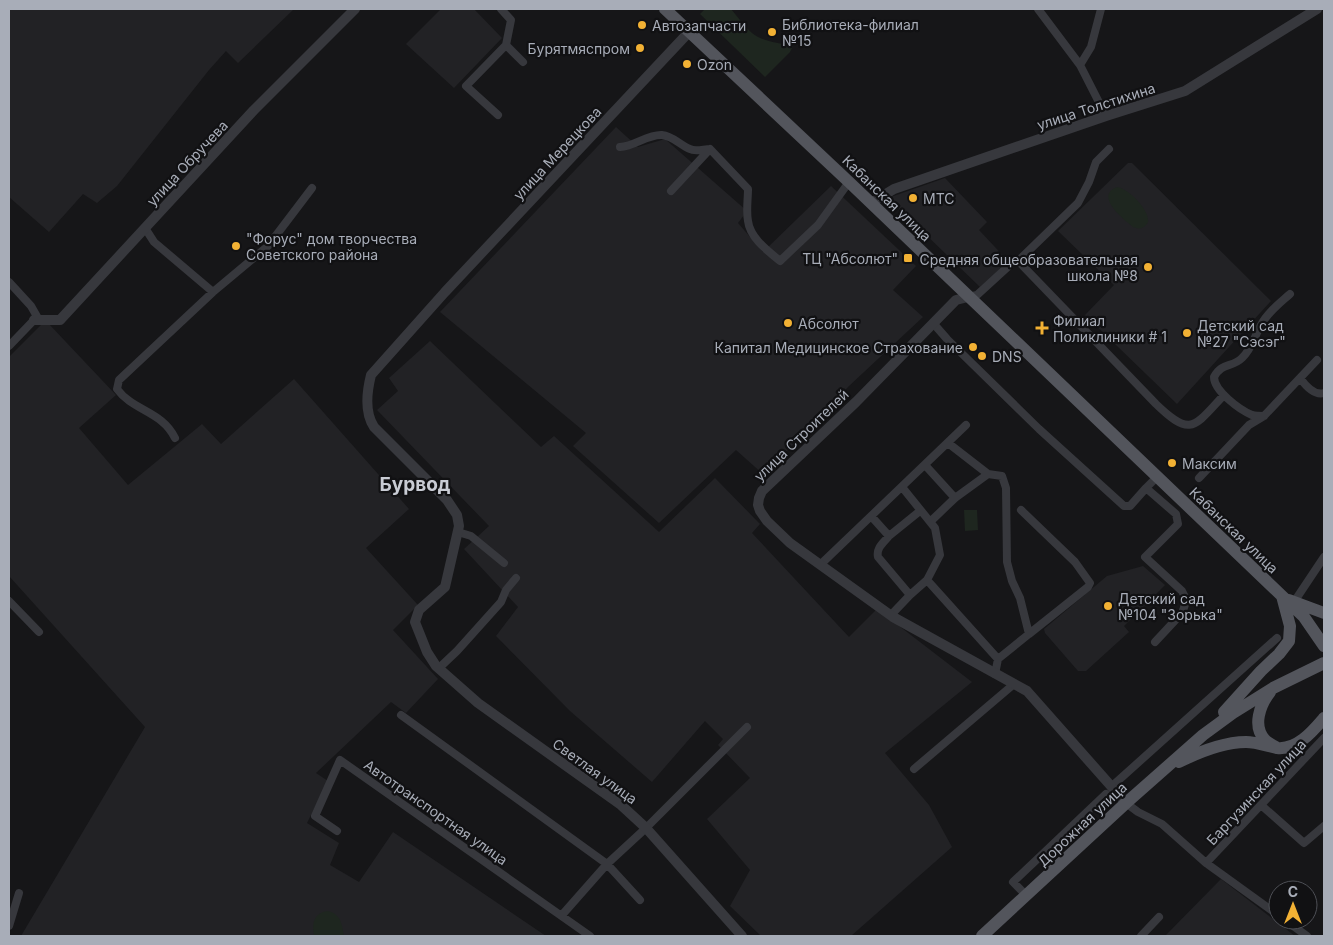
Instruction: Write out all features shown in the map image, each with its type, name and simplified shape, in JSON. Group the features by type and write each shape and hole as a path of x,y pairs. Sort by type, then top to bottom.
{"main road":[{"name":"Кабанская улица","path":"665,9 849,182 1304,617 1324,646"},
{"name":"Кабанская улица","path":"1282,596 1324,613"},
{"path":"1224,712 1279,654 1289,640 1290,626 1282,596"},
{"name":"Дорожная улица","path":"1203,735 1224,712 1261,687 1324,655"},
{"name":"Дорожная улица","path":"982,936 1161,771 1203,735 1233,713 1273,688 1324,663"},
{"path":"1273,688 1264,700 1258,722 1261,734 1277,748"},
{"path":"1161,771 1191,756 1219,746 1246,742 1277,748 1293,746 1311,733 1324,718"}],"street":[{"name":"улица Обручева","path":"36,320 60,320 254,110 355,9"},
{"path":"498,115 466,86 506,45 511,20 500,9"},
{"path":"1038,9 1080,64 1106,116"},
{"path":"1080,64 1091,47 1101,9"},
{"name":"улица Толстихина","path":"871,203 894,189 1106,116 1185,91 1317,9"},
{"name":"улица Мерецкова","path":"458,532 457,515 447,500 374,427 369,419 368,388 371,375 445,292 690,32"},
{"path":"506,45 524,62"},
{"path":"620,147 634,145 651,136 661,135 692,150 710,149 748,189 747,220 749,226 757,239 780,261 818,225 849,182"},
{"path":"671,192 710,149"},
{"path":"968,297 977,295 1012,264 1017,262 1078,203 1089,182 1096,162 1109,149"},
{"path":"175,438 158,417 131,403 121,394 117,389 119,380 213,292 268,246 312,188"},
{"path":"145,228 154,242 213,292"},
{"path":"1017,262 1174,421 1184,425 1191,425 1201,420 1224,395"},
{"path":"9,282 31,306 36,320 9,346"},
{"path":"1264,416 1253,415 1243,410 1224,395 1214,381 1215,374 1224,366 1235,363 1242,358 1254,343 1261,324 1290,294"},
{"name":"улица Строителей","path":"968,297 956,300 856,402 762,491 758,505 760,511 770,524 790,543 891,615 1027,691 1109,791 1126,803"},
{"path":"933,323 1039,429 1124,506 1130,506 1157,477"},
{"path":"1200,478 1249,426 1264,416 1317,360"},
{"path":"1300,378 1315,392 1324,393"},
{"path":"821,564 966,425"},
{"path":"948,443 988,474 1002,476 1006,488 1008,562 1029,634"},
{"path":"925,465 956,498"},
{"path":"931,521 956,498 988,474"},
{"path":"891,615 910,594 927,580 940,555 935,528 902,487"},
{"path":"1146,488 1176,514 1178,524 1145,557 1182,591 1186,602 1182,613 1155,642"},
{"path":"910,594 878,557 877,552 889,536 920,510"},
{"path":"995,674 998,659 1088,587 1090,583 1075,562 1021,510"},
{"path":"871,516 889,536"},
{"path":"458,532 471,536 504,564"},
{"name":"Светлая улица","path":"458,532 445,587 419,610 415,622 427,652 438,667 478,703 621,805 646,828 742,936"},
{"path":"1294,602 1324,557"},
{"path":"438,667 457,651 501,602 506,590 516,578"},
{"path":"927,580 998,659"},
{"path":"9,601 39,632"},
{"path":"1027,896 1013,882 1109,791 1277,638"},
{"path":"914,769 1014,684"},
{"path":"401,715 607,864 640,900"},
{"path":"562,915 607,864 646,828 747,727"},
{"name":"Баргузинская улица","path":"1206,863 1324,738"},
{"name":"Автотранспортная улица","path":"337,831 315,816 340,760 590,936"},
{"path":"1126,803 1138,812 1162,824 1206,863 1268,908"},
{"path":"1261,805 1304,843 1324,826"},
{"path":"9,926 19,893"},
{"path":"1141,936 1159,917"}],"shaded area":[{"path":"9,9 294,9 238,63 226,51 117,186 97,203 83,194 49,232 9,197"},
{"path":"441,9 474,9 502,38 454,88 406,44"},
{"path":"705,9 731,9 756,36 772,42 793,46 790,52 765,77 700,14"},
{"path":"616,127 638,147 665,139 747,211 738,223 763,252 831,186 916,266 893,290 923,317 849,386 764,475 736,450 659,523 573,446 586,433 440,312"},
{"path":"1128,163 1132,163 1271,301 1177,404 1085,315 1114,285 1058,231"},
{"path":"945,178 987,222 979,230 1009,262 980,287 888,198"},
{"path":"1117,187 1127,191 1142,206 1148,217 1148,222 1144,227 1133,227 1117,213 1109,202 1108,196"},
{"path":"42,324 49,324 116,395 79,428 128,485 202,424 221,444 294,379 409,509 366,548 418,605 393,630 438,679 406,713 391,702 316,773 328,781 307,823 339,843 330,865 359,882 393,832 546,936 21,936 145,727 9,576 9,357"},
{"path":"430,341 541,447 554,436 659,532 715,478 760,524 752,533 849,637 877,609 972,682 885,753 929,805 952,847 851,936 761,936 730,906 750,870 707,819 750,778 718,745 723,739 705,721 652,782 570,711 496,636 518,607 464,549 489,526 377,410 398,391 389,378"},
{"path":"964,510 977,510 978,530 965,531"},
{"name":"Детский сад №104 \"Зорька\"","path":"1143,566 1165,585 1124,626 1129,632 1086,671 1078,671 1045,633 1044,629 1107,576"},
{"path":"1221,879 1268,915 1268,930 1287,930 1295,936 1165,936"},
{"path":"328,911 338,917 344,936 314,936 313,927 316,917"}],"place":[{"name":"Автозапчасти","path":"642,25"},
{"name":"Библиотека-филиал №15","path":"772,32"},
{"name":"Бурятмяспром","path":"640,48"},
{"name":"Ozon","path":"687,64"},
{"name":"МТС","path":"913,198"},
{"name":"\"Форус\" дом творчества Советского района","path":"236,246"},
{"name":"ТЦ \"Абсолют\"","path":"908,258"},
{"name":"Средняя общеобразовательная школа №8","path":"1148,267"},
{"name":"Абсолют","path":"788,323"},
{"name":"Филиал Поликлиники # 1","path":"1042,328"},
{"name":"Детский сад №27 \"Сэсэг\"","path":"1187,333"},
{"name":"Капитал Медицинское Страхование","path":"973,347"},
{"name":"DNS","path":"982,356"},
{"name":"Максим","path":"1172,463"},
{"name":"Детский сад №104 \"Зорька\"","path":"1108,606"}],"district":[{"name":"Бурвод","path":"415,484"}]}
